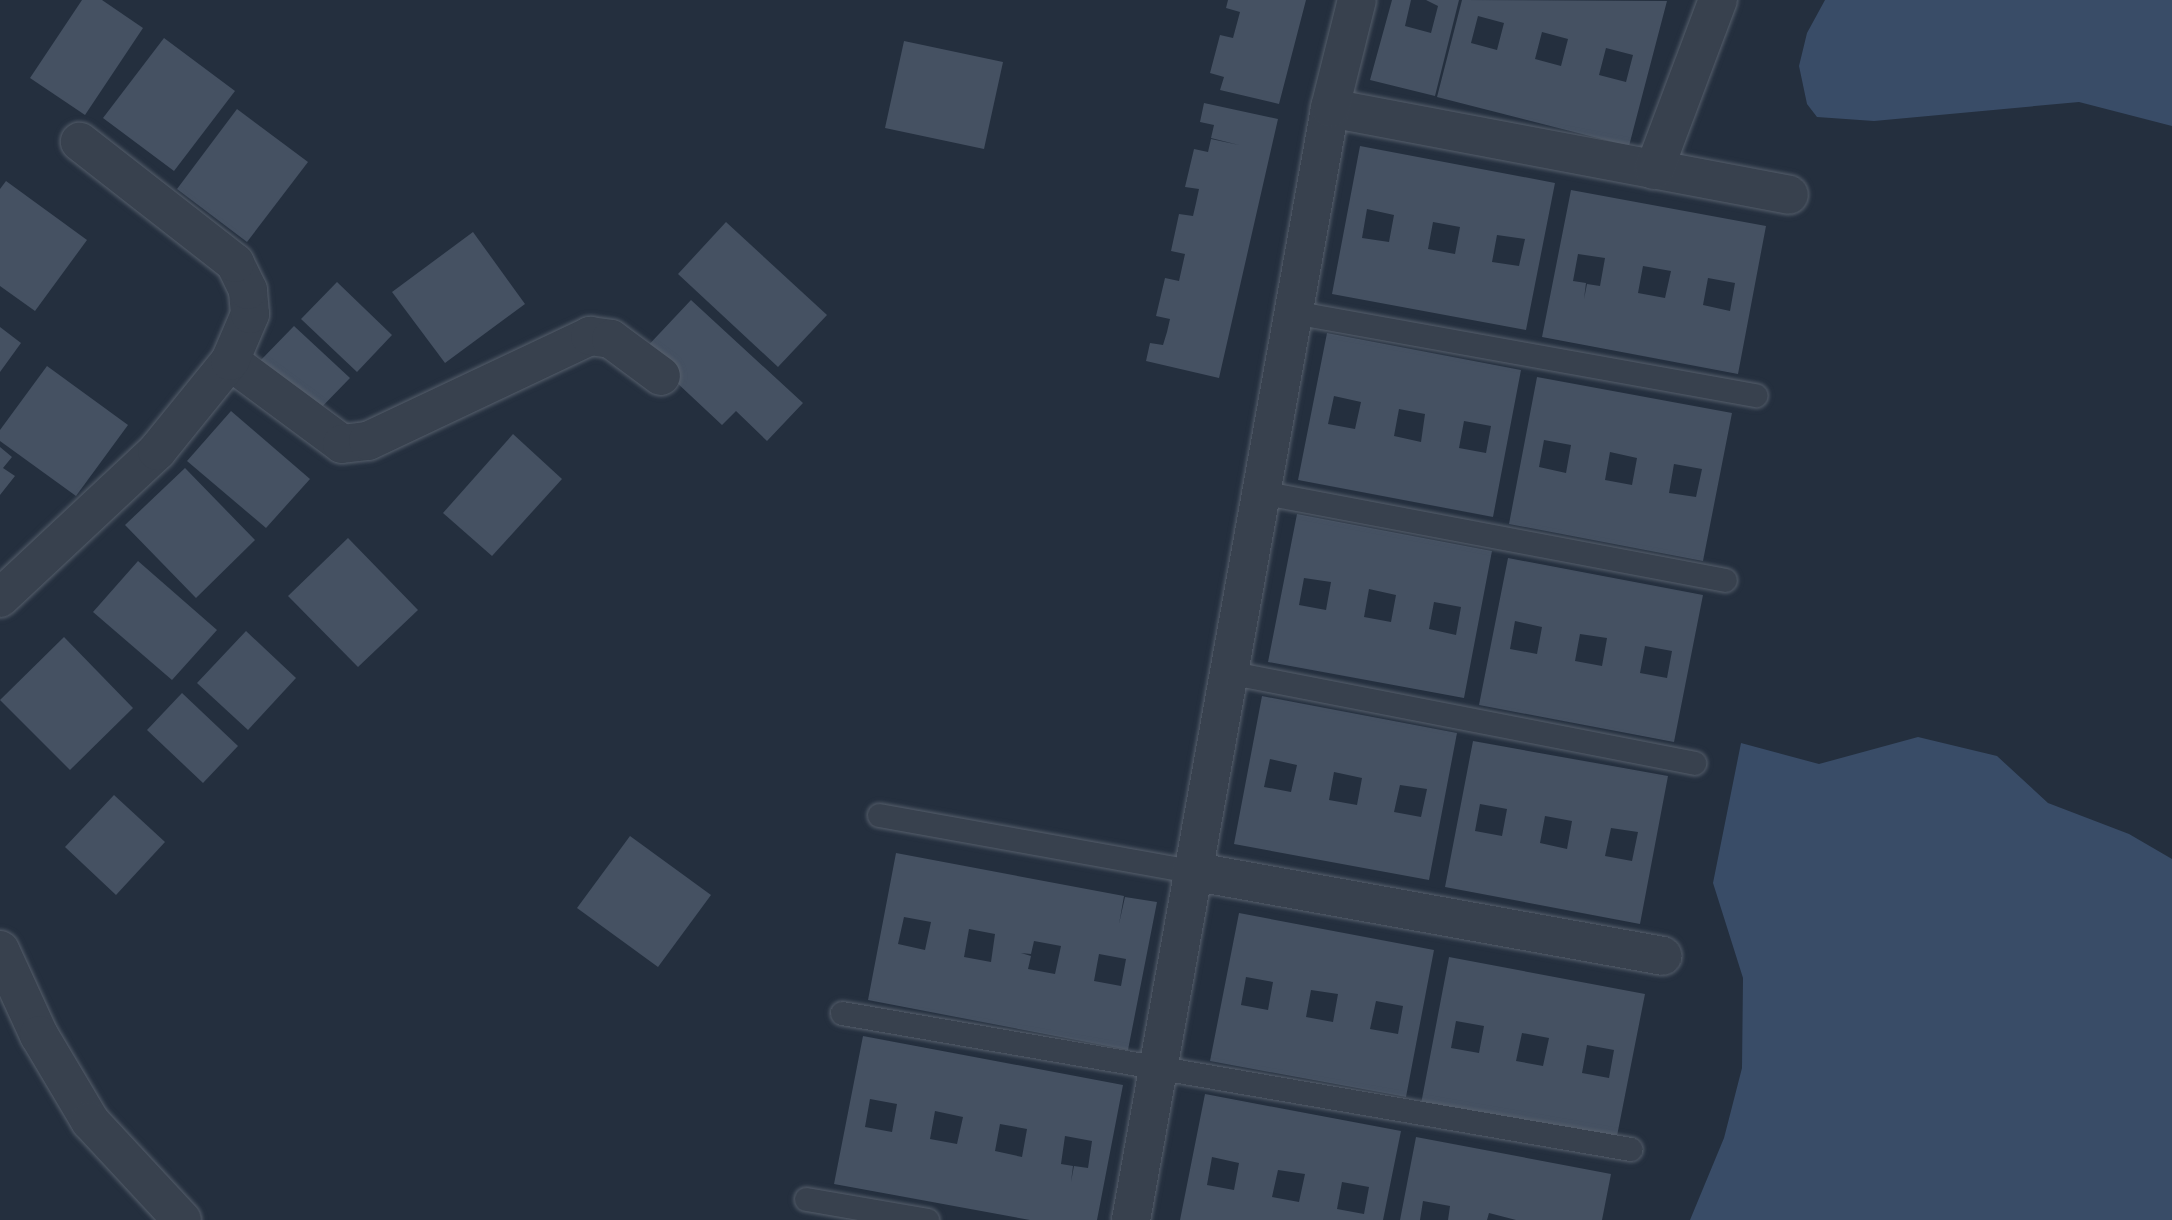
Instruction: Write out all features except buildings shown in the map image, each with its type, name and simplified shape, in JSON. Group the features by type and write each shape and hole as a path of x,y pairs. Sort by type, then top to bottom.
{"street":[{"path":"1131,1220 1191,871 1329,108 1357,0"},
{"path":"1654,170 1718,0"},
{"path":"1329,108 1788,195"},
{"path":"0,597 157,451 230,361 250,314 248,290 235,263 80,142"},
{"path":"230,361 342,444 368,441 590,336 611,339 661,376"},
{"path":"1191,871 1662,956"},
{"path":"0,950 38,1035 90,1121 182,1220"}],"lane":[{"path":"1293,312 1756,395"},
{"path":"1260,492 1725,580"},
{"path":"1227,672 1694,763"},
{"path":"878,815 1191,871"},
{"path":"842,1013 1630,1149"},
{"path":"806,1199 927,1220"}],"water":[{"path":"1825,0 2172,0 2172,126 2079,102 1874,121 1817,117 1807,104 1799,66 1807,33"},
{"path":"1918,737 1997,756 2048,803 2129,834 2172,859 2172,1220 1690,1220 1724,1138 1742,1068 1743,978 1713,883 1741,743 1819,764"}]}
